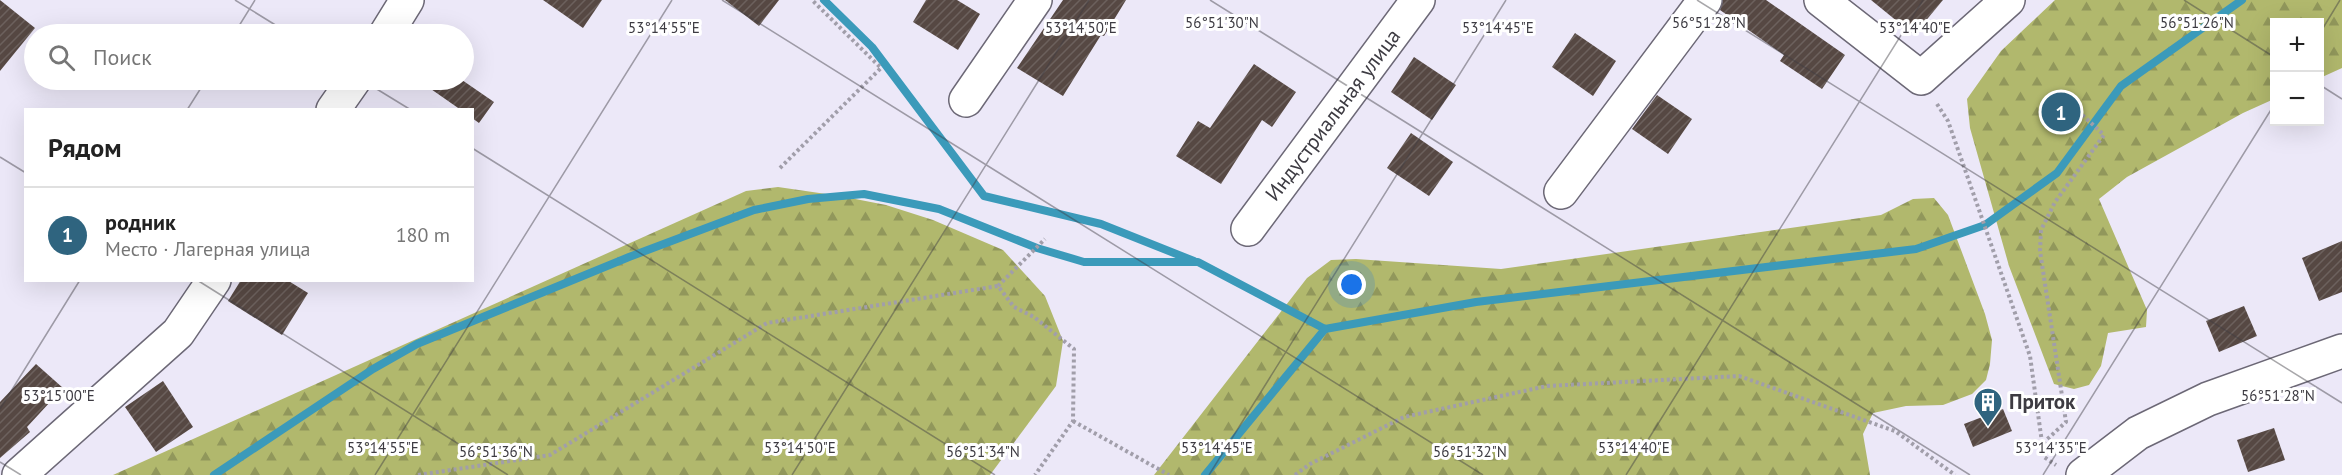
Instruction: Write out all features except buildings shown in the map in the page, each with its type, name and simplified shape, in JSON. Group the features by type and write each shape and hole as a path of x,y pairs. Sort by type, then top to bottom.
{"street":[{"path":"393,24 407,0"},
{"path":"966,100 1035,0"},
{"name":"Индустриальная улица","path":"1248,229 1418,0"},
{"path":"1561,192 1705,0"},
{"path":"1821,0 1921,78 2008,0"},
{"path":"334,108 347,90"},
{"path":"19,475 178,333 213,282"},
{"path":"2072,472 2138,433 2208,399 2342,351"}],"path":[{"path":"780,168 881,68 812,0"},
{"path":"2042,443 2066,422 2040,250 2041,230 2055,202 2104,135 2078,111"},
{"path":"1948,121 2030,356 2044,457 2072,472"},
{"path":"418,475 550,454 767,323 998,286 1045,239"},
{"path":"998,286 1014,307 1034,317 1074,349 1073,420 1035,475"},
{"path":"1295,475 1310,464 1404,417 1547,386 1739,376 1895,431 1955,475"},
{"path":"1073,420 1169,475"}],"green space":[{"path":"2055,0 2342,0 2342,68 2324,76 2324,18 2270,18 2270,101 2243,113 2127,177 2099,199 2147,310 2146,327 2108,333 2101,366 2089,385 2074,389 2054,384 2009,266 1970,128 1967,99 2001,51"},
{"path":"778,187 886,205 933,220 1003,250 1045,296 1063,341 1056,386 990,475 113,475 746,191"},
{"path":"1934,198 1948,215 1985,314 1992,340 1990,364 1986,380 1972,394 1943,405 1906,406 1873,413 1863,434 1870,475 1154,475 1307,278 1331,260 1356,259 1501,269 1881,215 1913,199"}],"waterway":[{"path":"824,0 872,47 984,196 1101,224 1194,261"},
{"path":"214,475 373,369 417,344 629,257 754,210 808,199 864,194 939,209 1037,248 1084,262 1198,262 1325,329 1476,302 1916,249 1985,225 2057,173 2121,86 2242,0"},
{"path":"1205,475 1325,329"}],"place":[{"name":"родник","path":"2061,112"},
{"name":"Приток","path":"1988,428"}]}
